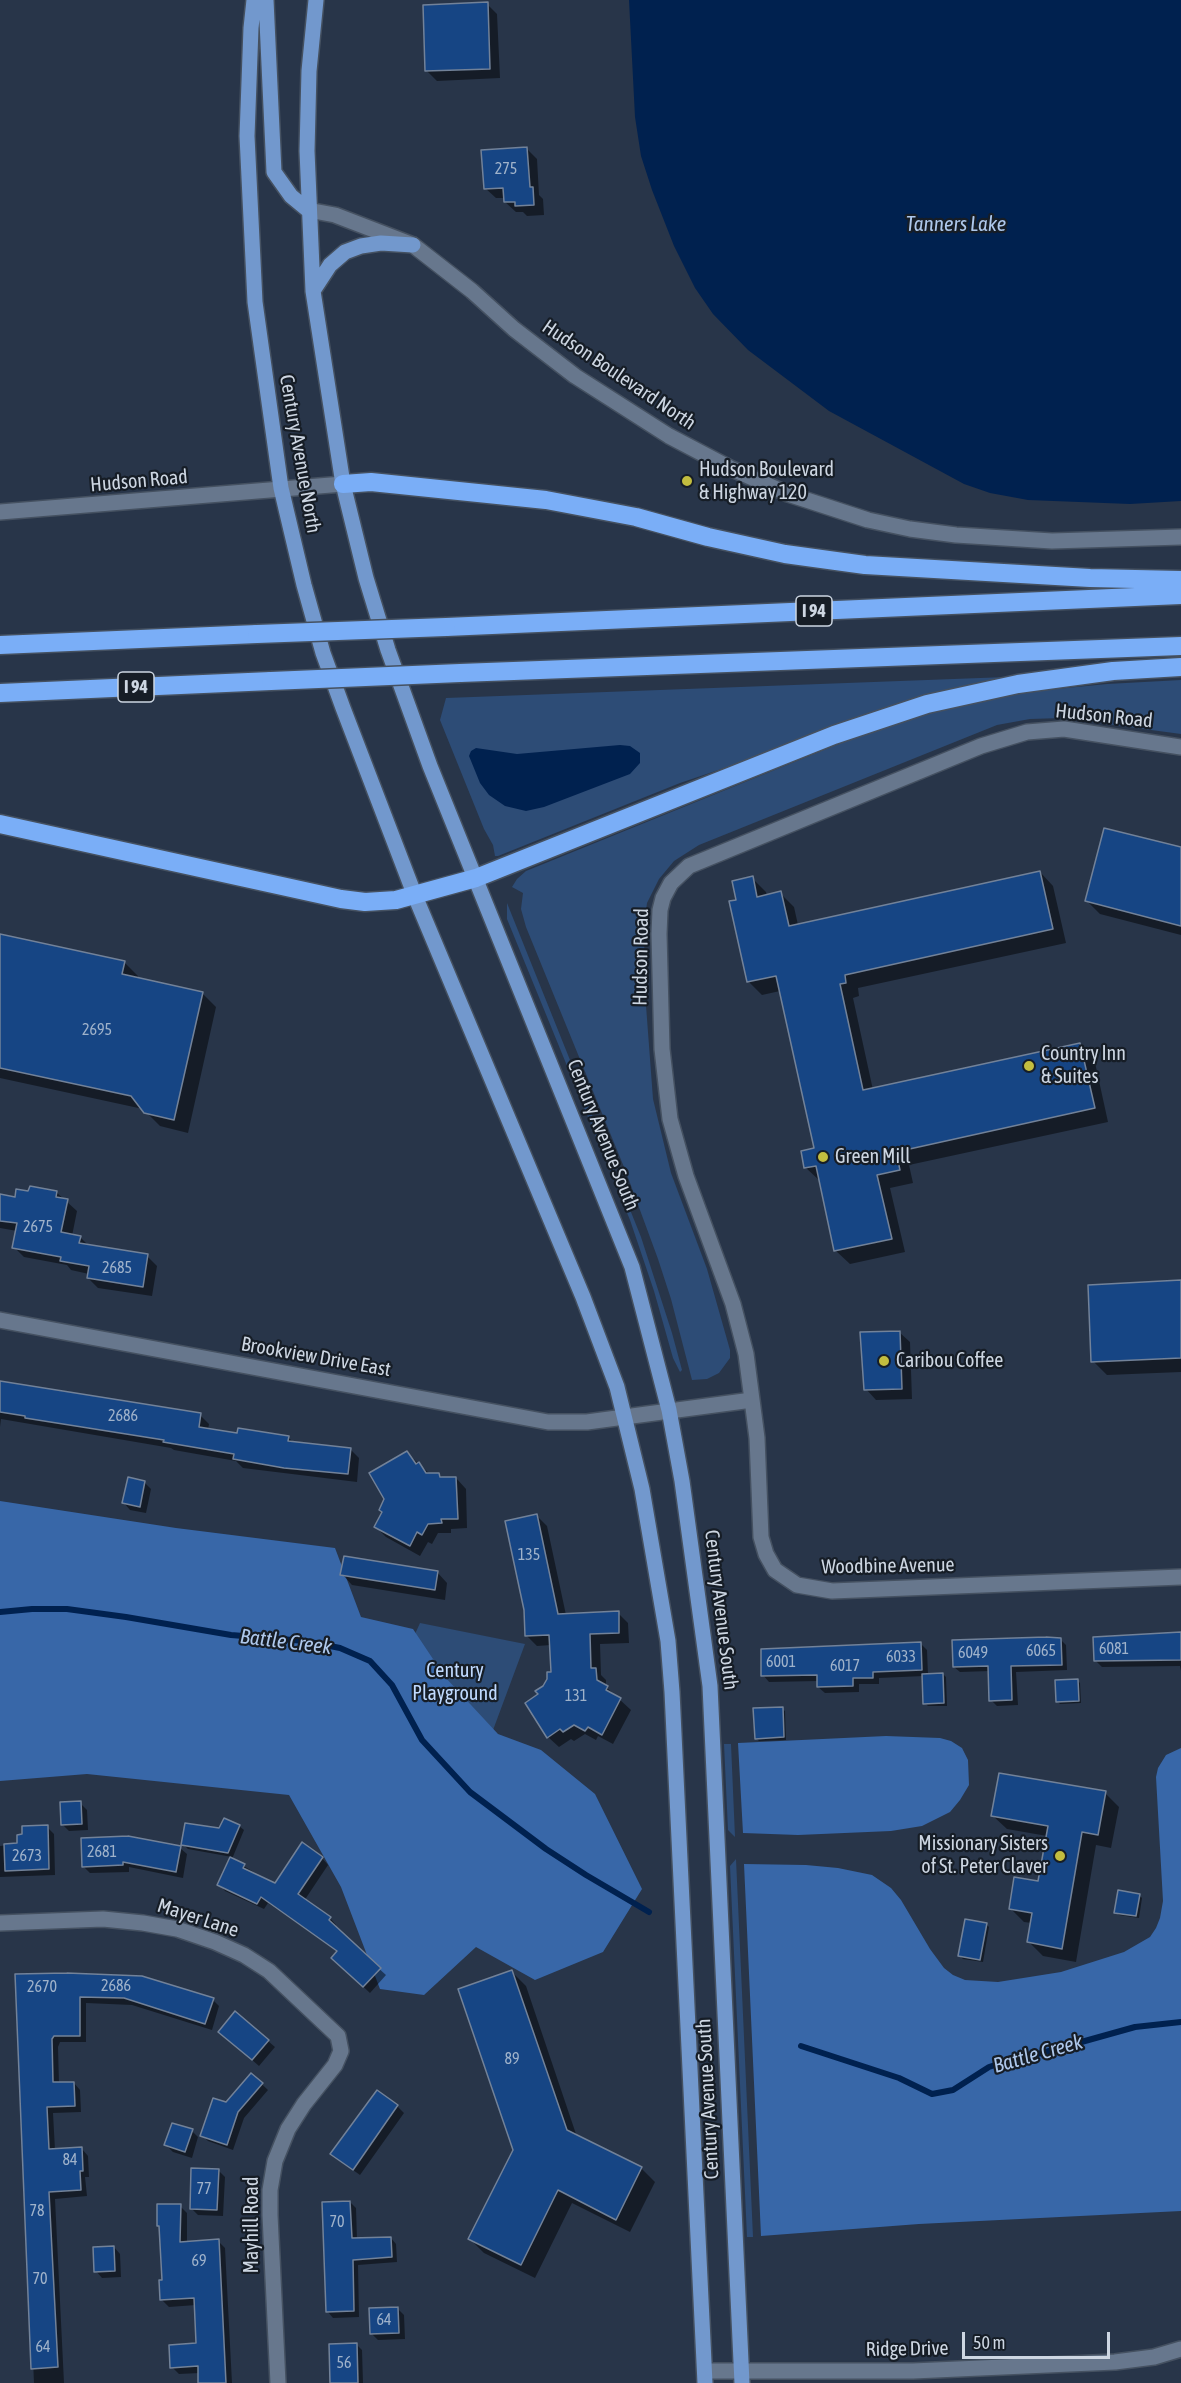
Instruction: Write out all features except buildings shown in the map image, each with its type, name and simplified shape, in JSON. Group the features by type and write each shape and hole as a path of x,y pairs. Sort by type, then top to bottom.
{"highway":[{"path":"343,484 371,482 546,500 636,517 708,537 785,554 865,566 1066,577 1181,580"},
{"name":"I 94","path":"0,645 1181,595"},
{"name":"I 94","path":"0,693 1181,646"},
{"path":"0,824 341,899 375,902 416,896 476,878 834,735 927,704 1018,684 1113,671 1181,667"}],"main road":[{"name":"Century Avenue North","path":"254,0 247,144 255,302 281,488 323,653 416,896"},
{"path":"266,0 274,172 291,196 308,210"},
{"name":"Century Avenue North","path":"316,0 309,71 308,210 313,291 343,484 366,578 388,651 430,766 476,878"},
{"path":"313,291 330,265 345,252 361,246 381,243 413,245"},
{"name":"Century Avenue South","path":"476,878 632,1267 669,1410 693,1549 710,1686 742,2377"},
{"name":"Century Avenue South","path":"416,896 589,1313 617,1387 626,1416 655,1558 668,1641 671,1682 705,2377"}],"street":[{"name":"Hudson Boulevard North","path":"308,210 336,215 413,245 472,291 514,329 575,376 669,436 730,468 788,494 868,520 910,529 956,535 1052,541 1181,537"},
{"name":"Hudson Road","path":"0,512 343,484"},
{"name":"Hudson Road","path":"752,1400 746,1354 733,1304 686,1176 670,1119 662,1037 659,926 662,903 671,883 682,871 705,858 981,746 1028,732 1064,729 1181,747"},
{"name":"Brookview Drive East","path":"0,1320 548,1422 577,1423 626,1416"},
{"path":"626,1416 752,1400"},
{"name":"Woodbine Avenue","path":"752,1400 758,1444 762,1543 775,1570 797,1585 832,1591 1181,1577"},
{"name":"Mayer Lane","path":"0,1923 103,1919 177,1929 215,1942 260,1966 291,1990 338,2036 341,2051"},
{"name":"Mayhill Road","path":"278,2383 270,2216 270,2190 275,2161 288,2129 304,2104 335,2065 341,2051"},
{"name":"Ridge Drive","path":"705,2377 914,2377 1115,2362 1154,2357 1181,2349"}],"green space":[{"path":"1007,677 1007,681 920,697 889,707 766,754 680,783 498,856 495,856 493,845 484,829 440,720 446,698"},
{"path":"1181,680 1181,734 1062,718 1030,719 997,725 699,845 674,861 659,879 647,903 644,927 645,992 653,1099 671,1173 707,1269 730,1350 730,1358 719,1373 707,1379 692,1380 658,1259 626,1172 526,927 521,909 523,893 512,887 517,879 526,871 851,739 909,719 957,706 1026,692"},
{"path":"507,903 641,1237 672,1333 682,1370 680,1372 673,1358 630,1220 507,919"},
{"name":"Century Playground","path":"420,1623 525,1644 470,1792 392,1685"},
{"path":"724,1744 731,1744 735,1837 728,1830"},
{"path":"736,1859 753,2237 747,2237 730,1866"}],"shaded area":[{"path":"0,1501 176,1528 335,1548 361,1617 413,1629 445,1677 498,1734 541,1750 595,1794 642,1889 603,1952 535,1980 476,1947 424,1995 380,1989 341,1887 289,1795 87,1774 0,1781"},
{"path":"886,1736 940,1738 951,1741 962,1748 968,1760 969,1785 950,1812 922,1826 891,1831 798,1835 743,1833 738,1743"},
{"path":"1181,1748 1181,2211 919,2224 761,2236 744,1864 806,1865 838,1868 872,1875 891,1888 901,1900 944,1968 965,1980 998,1982 1061,1972 1124,1952 1150,1937 1156,1928 1163,1901 1156,1777 1158,1768 1166,1755"}],"water":[{"name":"Tanners Lake","path":"629,0 1181,0 1181,501 1130,504 1028,500 990,493 964,484 829,411 748,350 713,314 695,288 674,246 652,190 641,156 635,117"},
{"path":"630,746 640,753 640,763 630,774 544,807 526,811 505,806 489,795 480,783 469,756 476,748 517,754"}],"waterway":[{"name":"Battle Creek","path":"0,1612 67,1609 231,1635 305,1641 340,1648 370,1661 392,1685 422,1740 470,1792 546,1849 649,1912"},
{"name":"Battle Creek","path":"801,2046 899,2078 932,2094 953,2090 989,2067 1013,2059 1135,2027 1181,2022"}],"place":[{"name":"Hudson Boulevard & Highway 120","path":"687,481"},
{"name":"Country Inn & Suites","path":"1029,1066"},
{"name":"Green Mill","path":"823,1157"},
{"name":"Caribou Coffee","path":"884,1361"},
{"name":"Missionary Sisters of St. Peter Claver","path":"1060,1856"}]}
